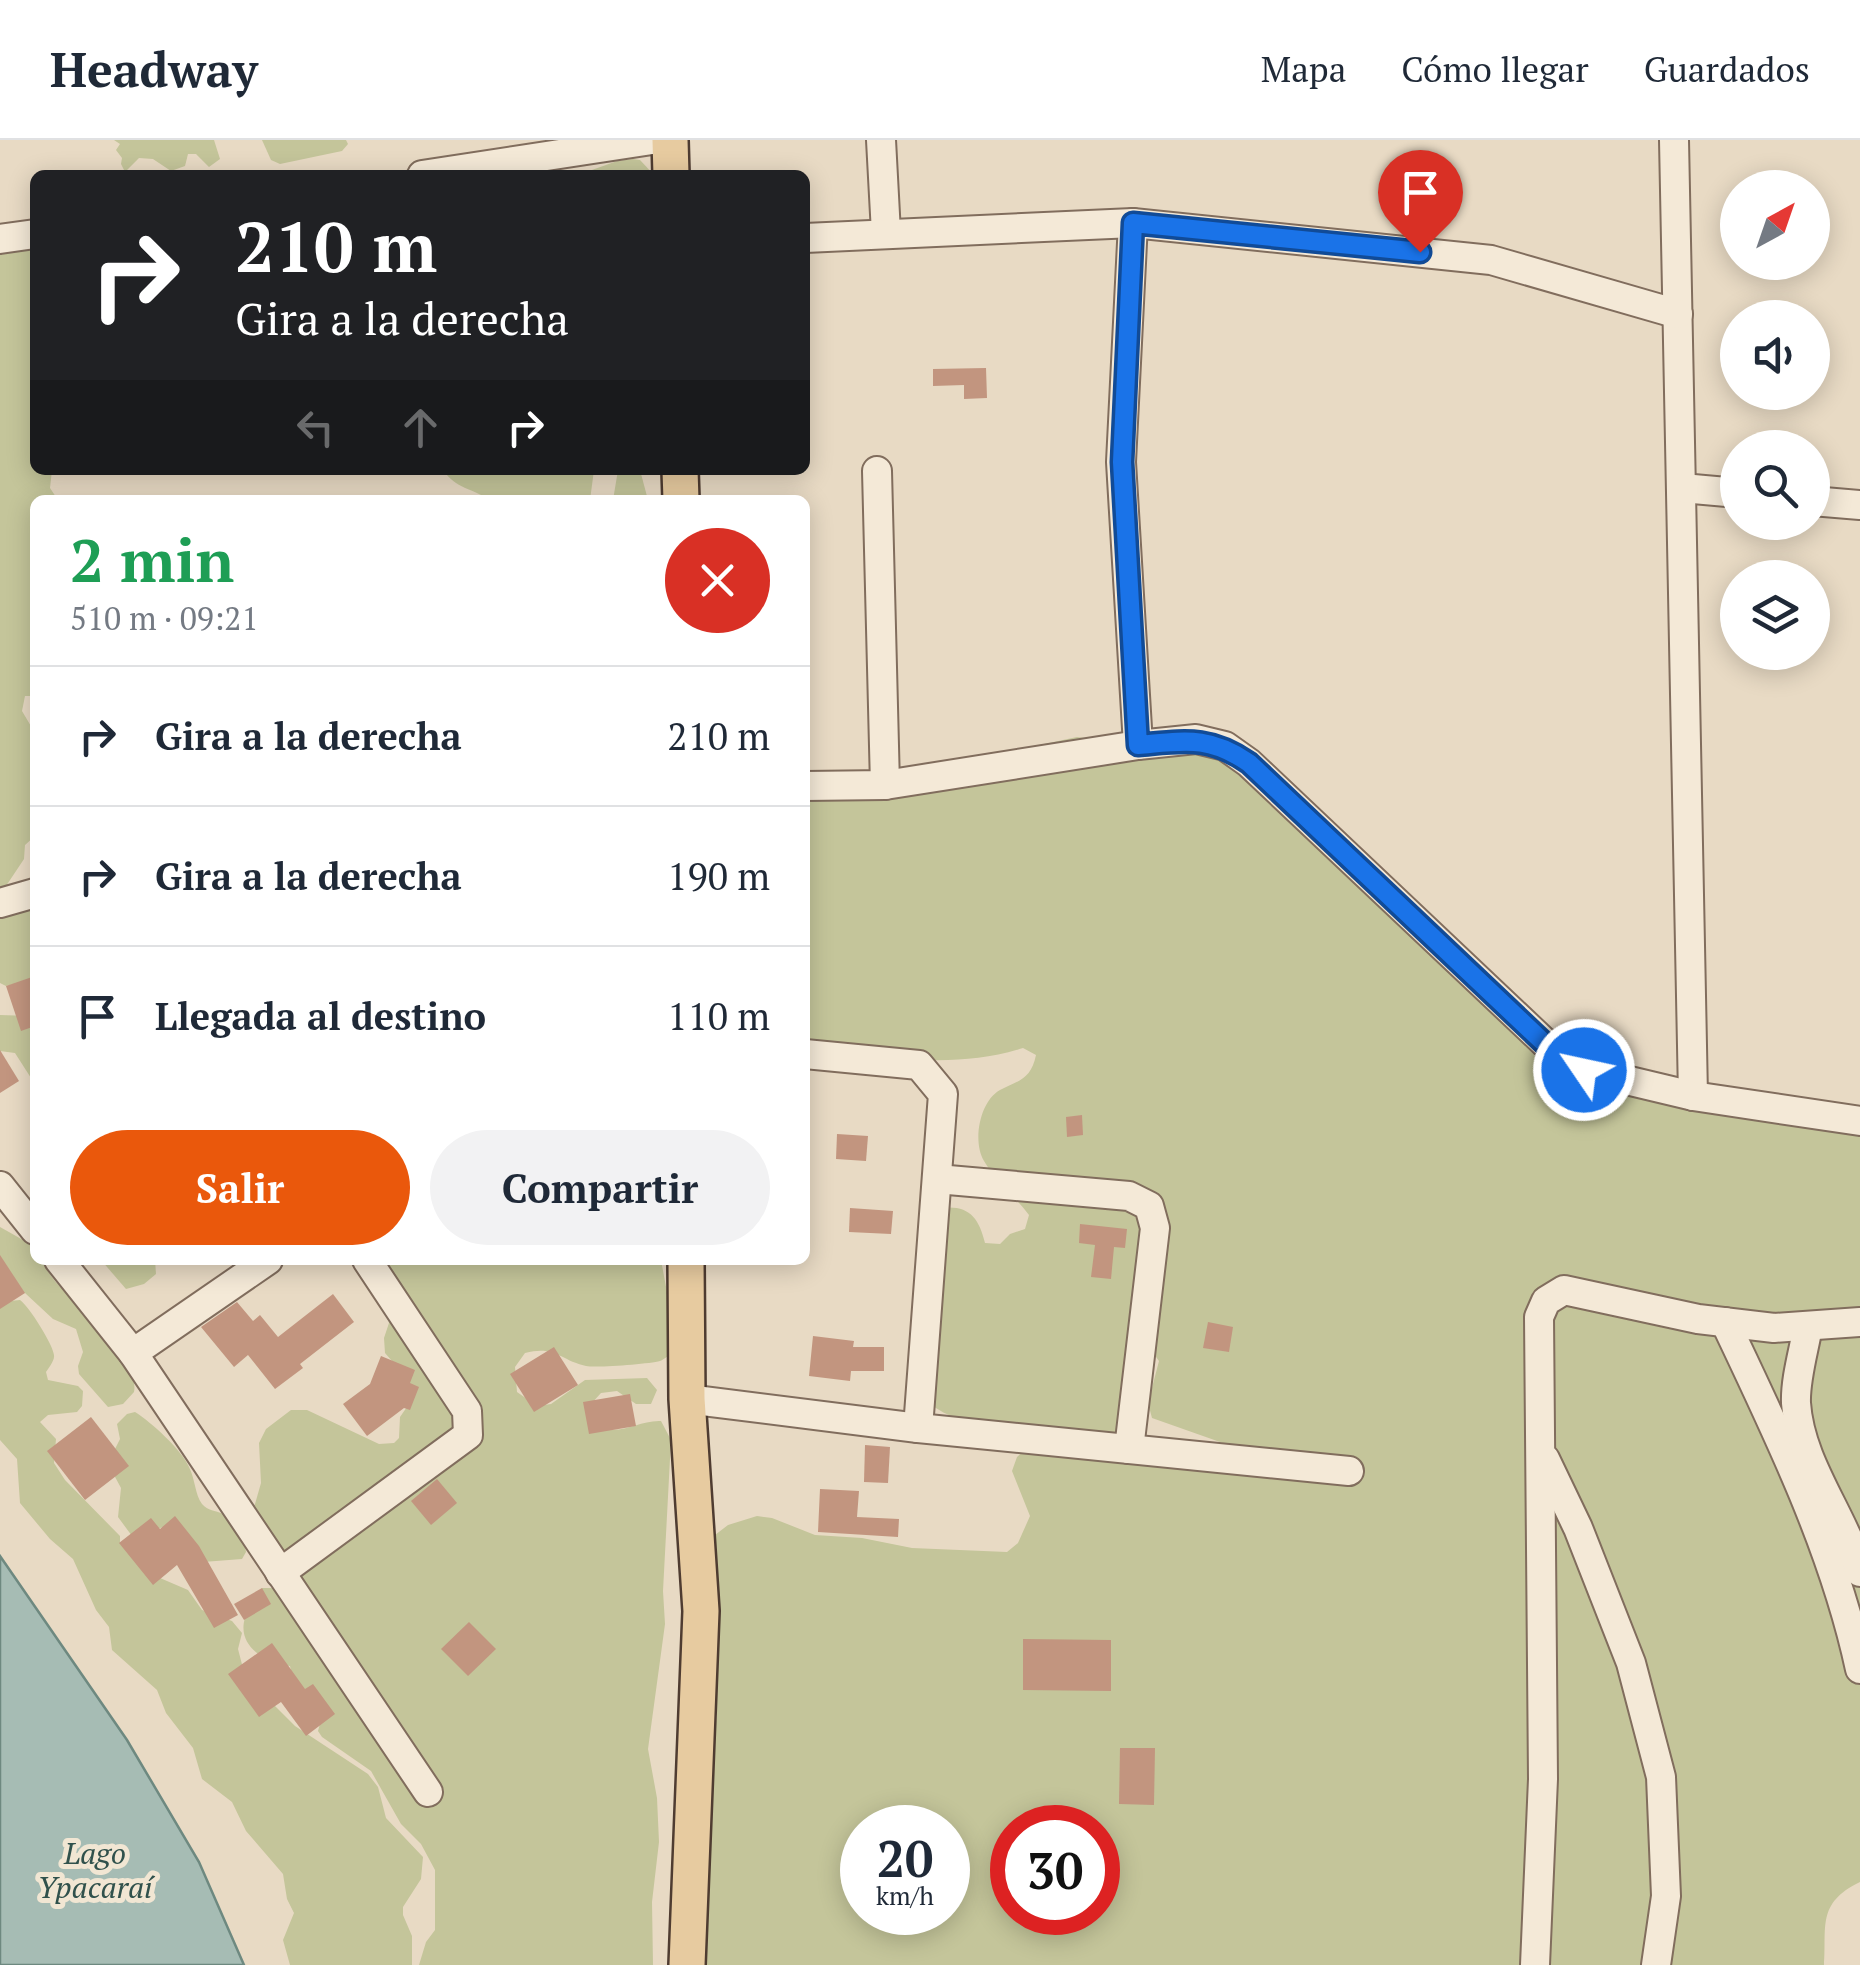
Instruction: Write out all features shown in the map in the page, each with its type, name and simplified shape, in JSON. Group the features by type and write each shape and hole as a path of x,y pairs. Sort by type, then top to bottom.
{"main road":[{"path":"670,140 671,170"},
{"path":"686,1265 686,1399 702,1610 687,1965"},
{"path":"665,1965 681,1604 691,1492"}],"street":[{"path":"455,170 652,140"},
{"path":"881,140 886,233"},
{"path":"1674,140 1692,1096"},
{"path":"1133,223 1122,462 1138,745"},
{"path":"810,238 1133,223 1491,260 1678,314"},
{"path":"0,239 30,235"},
{"path":"877,471 885,785"},
{"path":"1682,488 1720,492"},
{"path":"1830,502 1860,505"},
{"path":"810,786 885,785 1138,745 1196,740 1225,746 1249,763 1562,1060 1584,1070 1692,1096 1860,1121"},
{"path":"0,903 30,895"},
{"path":"810,1055 919,1066 943,1094 918,1428"},
{"path":"937,1178 1129,1196 1148,1206 1155,1228 1129,1449"},
{"path":"0,1186 30,1224"},
{"path":"62,1265 133,1354 428,1792"},
{"path":"133,1354 261,1265"},
{"path":"280,1573 468,1435 467,1411 370,1265"},
{"path":"1536,1965 1543,1778 1540,1317 1546,1301 1564,1290 1774,1328 1860,1322"},
{"path":"1725,1322 1775,1427 1846,1606 1860,1669"},
{"path":"1808,1326 1796,1401 1804,1443 1860,1572"},
{"path":"686,1399 918,1428 1349,1471"},
{"path":"1541,1451 1578,1528 1631,1663 1662,1777 1666,1896 1656,1965"}],"green space":[{"path":"114,140 214,140 220,159 209,167 196,154 188,154 185,166 170,170 153,159 139,158 124,170 116,150 120,144"},
{"path":"262,140 346,140 348,144 342,151 280,164 271,160"},
{"path":"640,160 649,170 592,170 617,161"},
{"path":"30,237 30,475 51,475 50,488 55,495 30,495 30,696 25,696 22,711 30,725 30,840 25,845 24,859 0,895 0,247"},
{"path":"593,475 591,495 480,495 448,476"},
{"path":"617,475 641,475 647,495 614,495"},
{"path":"1077,737 1225,755 1565,1059 1860,1124 1860,1882 1846,1890 1830,1908 1824,1965 691,1965 717,1715 711,1549 715,1535 728,1525 757,1516 815,1535 862,1538 912,1548 1007,1552 1018,1543 1030,1516 1012,1471 1017,1457 1028,1447 1345,1460 1332,1455 1237,1448 1152,1418 1148,1403 1159,1361 1151,1350 1119,1435 994,1427 948,1415 932,1405 942,1208 959,1209 971,1215 985,1243 1000,1244 1010,1234 1025,1229 1029,1215 984,1161 979,1133 987,1103 1000,1090 1028,1074 1036,1055 1023,1048 970,1059 915,1060 810,1049 810,791 992,771 1030,747"},
{"path":"30,904 30,980 6,986 0,983 0,909"},
{"path":"0,1015 30,1016 30,1076 15,1053 0,1051"},
{"path":"0,1227 30,1244 30,1265 45,1265 56,1282 107,1329 124,1356 134,1392 123,1404 108,1407 79,1374 83,1352 76,1329 53,1319 25,1293 0,1297"},
{"path":"105,1265 155,1265 156,1274 144,1284 126,1289"},
{"path":"368,1265 662,1265 675,1335 673,1352 667,1357 645,1363 592,1366 551,1352 535,1351 525,1353 515,1367 517,1392 537,1406 551,1404 585,1380 647,1378 657,1390 651,1404 636,1404 617,1391 601,1393 591,1404 598,1427 615,1430 661,1421 671,1440 663,1591 665,1624 648,1749 657,1798 659,1842 652,1902 653,1965 419,1965 426,1942 435,1930 435,1870 421,1844 401,1824 371,1771 322,1737 318,1731 324,1709 302,1691 290,1666 264,1658 245,1637 245,1618 262,1588 274,1588 288,1595 253,1511 261,1483 259,1443 266,1429 291,1410 307,1410 379,1444 394,1443 399,1438 400,1417 409,1404 405,1376 385,1353 389,1323 383,1294"},
{"path":"20,1300 53,1352 46,1372 48,1380 78,1386 83,1391 82,1406 77,1412 48,1415 40,1422 56,1439 54,1463 65,1480 120,1536 120,1544 160,1578 188,1590 202,1610 232,1621 242,1633 238,1649 245,1676 295,1726 368,1774 378,1787 386,1818 423,1857 421,1879 403,1907 412,1936 412,1965 290,1965 283,1940 294,1913 283,1874 246,1831 232,1802 202,1779 193,1748 166,1713 157,1690 112,1650 109,1627 96,1610 73,1559 20,1503 17,1459 0,1440 0,1302"},
{"path":"135,1412 180,1453 202,1504 236,1525 246,1552 242,1559 203,1562 167,1526 132,1536 118,1517 121,1488 114,1475 113,1453 120,1439 117,1424"}],"water":[{"name":"Lago Ypacaraí","path":"0,1556 127,1740 199,1862 244,1965 0,1965"}],"building":[{"path":"986,368 987,398 964,399 964,385 933,386 933,369"},
{"path":"30,978 30,1028 21,1031 6,986"},
{"path":"0,1050 19,1081 0,1093"},
{"path":"1082,1115 1083,1135 1067,1137 1066,1117"},
{"path":"837,1134 868,1136 866,1161 836,1159"},
{"path":"850,1208 893,1211 891,1234 849,1232"},
{"path":"1080,1224 1127,1229 1125,1248 1114,1247 1111,1279 1091,1277 1095,1245 1079,1243"},
{"path":"0,1255 25,1293 0,1309"},
{"path":"333,1294 354,1322 275,1389 248,1355 234,1367 201,1327 237,1302 253,1321 260,1315 278,1337"},
{"path":"1208,1322 1233,1327 1229,1352 1203,1348"},
{"path":"813,1336 854,1341 853,1347 884,1347 884,1371 851,1371 850,1381 809,1376"},
{"path":"554,1347 578,1385 534,1412 510,1374"},
{"path":"381,1356 415,1370 410,1383 419,1387 410,1410 404,1408 367,1436 343,1404 370,1384"},
{"path":"630,1394 636,1426 589,1434 583,1402"},
{"path":"91,1417 129,1466 85,1500 47,1451"},
{"path":"865,1445 890,1447 888,1483 864,1482"},
{"path":"437,1479 457,1503 431,1525 411,1501"},
{"path":"820,1489 859,1491 857,1517 899,1519 898,1537 818,1532"},
{"path":"175,1516 199,1546 238,1615 214,1628 177,1565 153,1585 119,1543 151,1518 160,1529"},
{"path":"262,1588 271,1604 244,1620 234,1604"},
{"path":"469,1622 496,1649 468,1676 441,1649"},
{"path":"1023,1639 1111,1640 1111,1691 1023,1690"},
{"path":"272,1643 305,1689 313,1684 335,1714 306,1736 281,1702 259,1717 228,1674"},
{"path":"1120,1748 1155,1748 1154,1805 1119,1804"}],"route":[{"path":"1420,252 1133,223 1122,462 1138,745 1196,740 1225,746 1249,763 1562,1060 1584,1070"}]}
